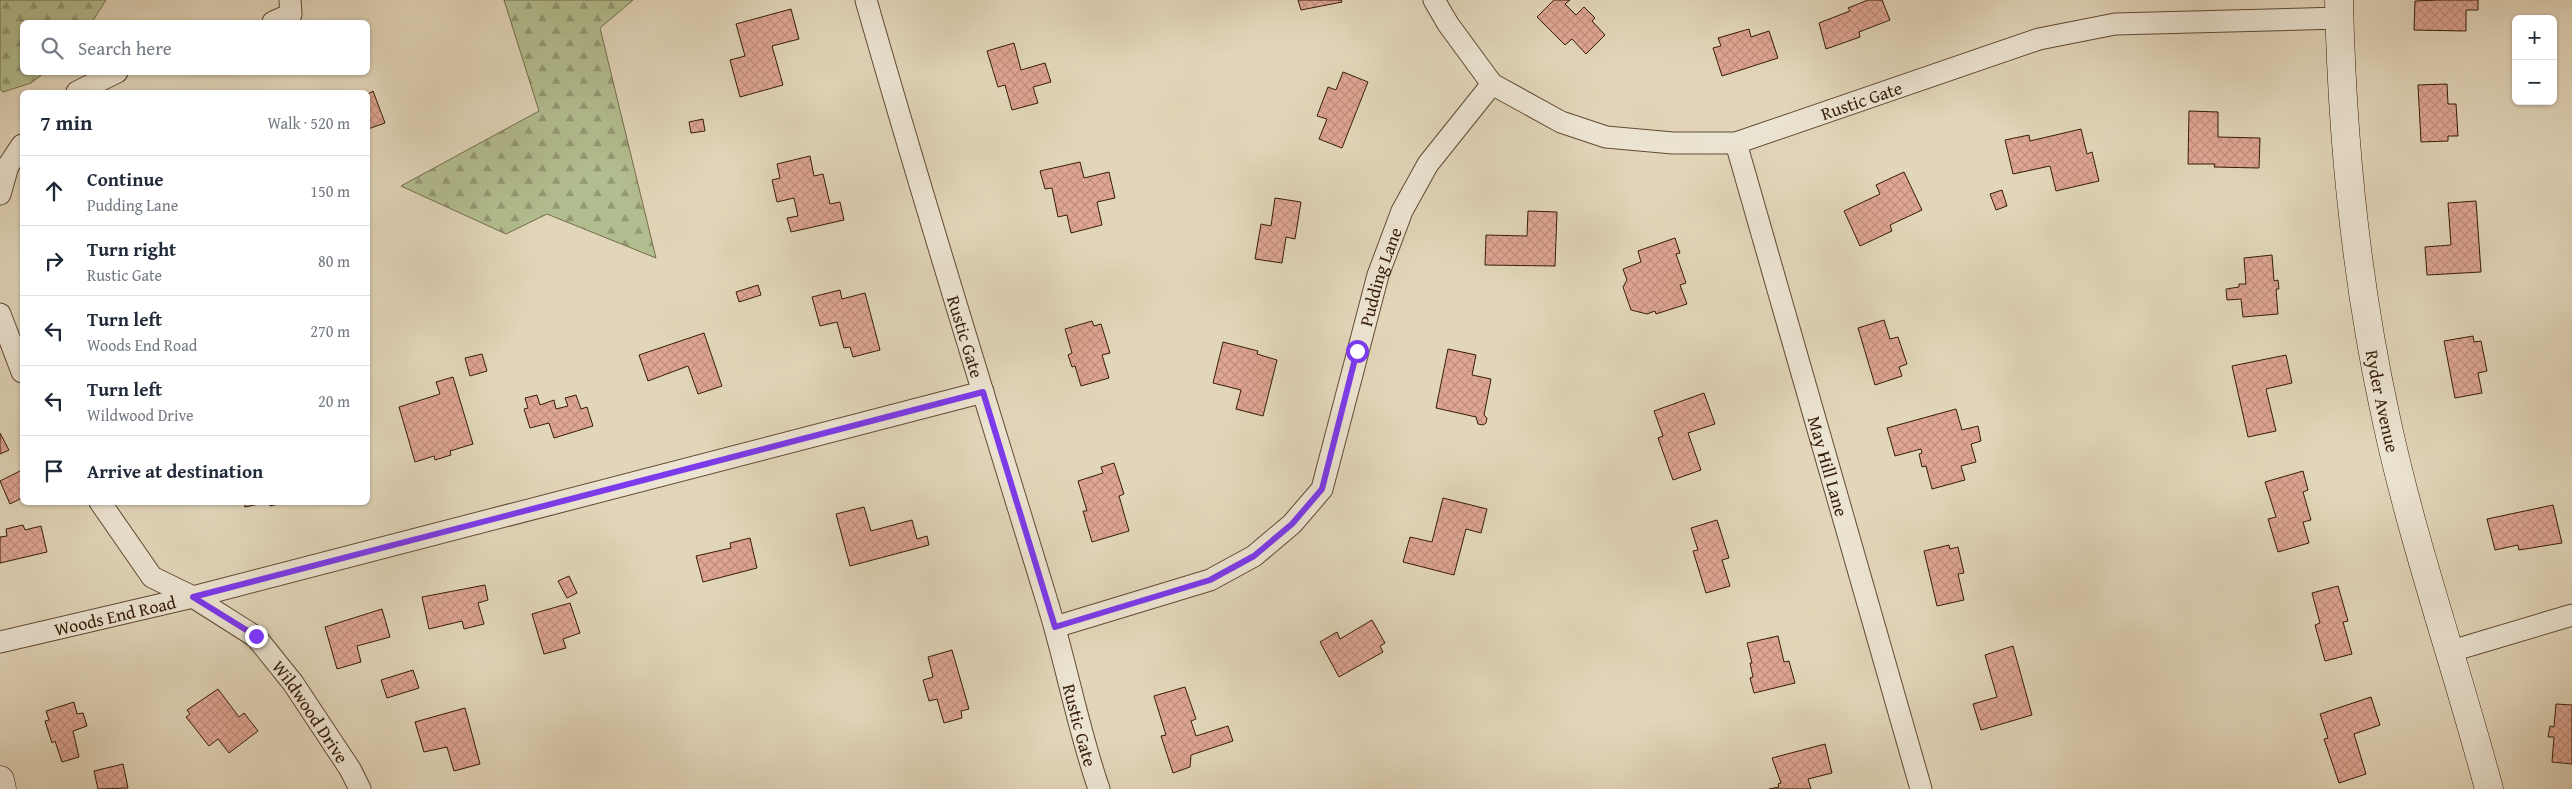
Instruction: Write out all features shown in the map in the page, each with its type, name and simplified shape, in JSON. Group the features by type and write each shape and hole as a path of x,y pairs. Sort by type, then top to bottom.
{"street":[{"path":"278,20 291,14 290,0"},
{"name":"Rustic Gate","path":"866,0 1055,627 1076,717 1099,789"},
{"name":"Rustic Gate","path":"1434,0 1448,24 1492,84 1562,122 1606,137 1673,143 1736,143 2039,39 2115,24 2339,9"},
{"name":"Ryder Avenue","path":"2339,9 2347,167 2365,298 2385,418 2416,542 2489,789"},
{"path":"81,90 111,75"},
{"name":"Pudding Lane","path":"1055,627 1210,580 1254,556 1292,524 1322,489 1378,275 1402,211 1428,164 1492,84"},
{"name":"May Hill Lane","path":"1736,143 1920,789"},
{"path":"0,194 8,166 20,148"},
{"path":"0,314 20,367"},
{"name":"Woods End Road","path":"0,642 193,597 983,392"},
{"name":"Wildwood Drive","path":"102,505 152,577 193,597 256,636 293,683 350,769 360,789"},
{"path":"2448,652 2572,615"},
{"path":"0,780 2,789"}],"green space":[{"path":"0,0 106,0 93,20 20,20 20,75 41,75 31,83 3,92 0,89"},
{"path":"504,0 633,0 600,28 656,258 547,214 506,234 401,186 539,111"}],"building":[{"path":"1298,0 1341,0 1342,2 1301,10"},
{"path":"1554,0 1570,0 1565,4 1576,15 1584,7 1595,18 1592,21 1605,35 1586,54 1572,39 1565,45 1537,17"},
{"path":"1868,0 1882,0 1890,20 1859,32 1860,37 1826,49 1819,23 1850,11 1848,8"},
{"path":"2478,0 2478,10 2466,10 2466,31 2414,30 2415,1"},
{"path":"791,9 799,39 772,46 783,85 740,97 730,60 745,56 736,24"},
{"path":"1749,29 1751,37 1769,31 1778,58 1722,76 1713,48 1721,46 1718,38"},
{"path":"1014,43 1021,70 1045,63 1051,82 1033,87 1038,103 1012,110 1005,85 998,87 987,51"},
{"path":"1343,72 1368,82 1342,148 1319,139 1327,119 1317,116 1328,87 1336,90"},
{"path":"2447,84 2448,104 2456,104 2458,136 2448,136 2448,141 2421,142 2418,85"},
{"path":"373,91 385,123 370,128 370,93"},
{"path":"2189,111 2218,112 2218,137 2260,138 2259,168 2214,167 2215,164 2188,164"},
{"path":"703,119 705,131 691,133 689,122"},
{"path":"2081,129 2087,154 2092,152 2099,181 2056,191 2050,166 2013,174 2005,140 2029,135 2030,141"},
{"path":"810,156 814,176 823,174 830,204 840,202 844,220 791,232 787,218 798,216 794,198 777,202 772,180 780,178 777,164"},
{"path":"1080,162 1084,178 1109,172 1115,198 1097,202 1102,225 1071,233 1067,215 1058,217 1052,188 1045,189 1040,171"},
{"path":"1904,172 1922,210 1890,225 1892,231 1860,246 1844,211 1880,194 1876,185"},
{"path":"2002,190 2007,206 1996,210 1990,194"},
{"path":"1275,198 1301,202 1295,239 1286,237 1282,263 1255,259 1261,224 1271,226"},
{"path":"2476,201 2481,272 2427,275 2425,247 2451,245 2448,203"},
{"path":"1528,211 1557,212 1555,266 1485,265 1486,235 1527,236"},
{"path":"1675,238 1680,253 1676,254 1686,283 1680,285 1687,304 1656,314 1655,311 1647,314 1631,310 1623,287 1627,280 1623,269 1641,262 1638,251"},
{"path":"2272,255 2274,281 2278,280 2279,289 2276,289 2278,314 2243,317 2241,299 2227,300 2226,289 2239,287 2239,284 2246,284 2244,258"},
{"path":"758,285 761,295 739,302 736,292"},
{"path":"840,290 842,299 865,293 880,350 853,357 850,347 844,348 837,322 820,326 812,297"},
{"path":"1884,320 1890,339 1898,337 1907,364 1899,367 1902,376 1875,385 1858,328"},
{"path":"1092,321 1094,326 1101,324 1110,353 1102,355 1109,378 1081,386 1075,366 1072,367 1068,355 1072,353 1065,329"},
{"path":"704,333 722,386 698,394 688,366 648,381 639,355"},
{"path":"2473,336 2474,342 2481,341 2487,371 2478,373 2482,393 2455,398 2444,341"},
{"path":"1223,342 1258,351 1257,354 1277,360 1263,416 1236,409 1241,390 1213,383"},
{"path":"1448,349 1476,355 1472,375 1491,379 1484,415 1487,418 1486,423 1483,425 1478,424 1476,417 1436,408"},
{"path":"482,354 487,371 470,376 465,358"},
{"path":"2286,355 2292,383 2266,389 2276,431 2248,437 2232,366"},
{"path":"453,377 473,444 450,451 451,455 435,460 434,456 415,462 399,407 440,394 436,382"},
{"path":"1704,393 1715,424 1688,433 1701,470 1673,480 1658,438 1663,436 1654,411"},
{"path":"537,395 540,405 554,400 556,409 568,406 565,398 576,395 581,409 587,407 593,426 554,438 549,423 530,428 524,409 528,408 525,398"},
{"path":"1956,409 1962,430 1978,426 1981,441 1971,444 1976,462 1961,466 1965,480 1932,489 1926,466 1922,467 1919,454 1922,453 1921,449 1895,456 1887,428"},
{"path":"0,433 9,450 0,454"},
{"path":"1114,463 1124,494 1119,496 1129,531 1092,542 1083,511 1087,511 1078,481 1103,473 1101,467"},
{"path":"20,471 20,499 10,504 0,481"},
{"path":"2303,471 2308,490 2303,492 2311,520 2303,522 2309,543 2278,552 2268,519 2276,517 2265,482"},
{"path":"1443,498 1487,509 1481,533 1466,529 1454,575 1403,562 1410,537 1432,542"},
{"path":"2553,505 2562,543 2519,550 2518,545 2495,550 2487,519"},
{"path":"864,507 871,531 912,520 917,539 927,536 929,545 850,566 836,514"},
{"path":"1717,520 1729,558 1722,560 1730,586 1706,593 1693,551 1698,550 1691,528"},
{"path":"23,525 25,530 41,526 47,552 0,563 0,537 7,536 6,529"},
{"path":"750,538 757,568 703,582 696,556 731,548 730,543"},
{"path":"1949,545 1950,549 1958,547 1964,573 1958,574 1964,600 1937,606 1924,551"},
{"path":"569,576 577,593 567,598 558,581"},
{"path":"485,585 488,600 478,603 484,624 464,629 462,621 429,629 422,597"},
{"path":"2338,586 2348,621 2343,622 2352,654 2325,661 2315,625 2320,623 2312,593"},
{"path":"570,603 580,633 563,639 566,648 544,654 532,614"},
{"path":"382,609 390,637 357,646 361,662 337,669 325,627"},
{"path":"1372,620 1385,643 1380,646 1383,652 1339,677 1320,642 1337,632 1340,639"},
{"path":"1778,636 1784,662 1789,661 1795,683 1754,693 1750,678 1753,677 1750,663 1752,663 1747,643"},
{"path":"2013,646 2032,715 1981,730 1973,704 1997,697 1985,655"},
{"path":"952,650 969,709 961,711 962,718 944,723 937,699 929,701 923,680 933,677 928,657"},
{"path":"413,670 419,688 387,698 381,680"},
{"path":"1185,687 1196,719 1191,721 1196,736 1228,726 1233,741 1191,755 1190,767 1173,773 1161,736 1166,735 1154,696"},
{"path":"218,689 239,717 244,713 258,731 229,753 218,739 209,746 186,717 190,714 187,710"},
{"path":"2371,697 2380,725 2354,734 2366,774 2339,783 2324,739 2328,738 2320,714"},
{"path":"74,702 77,714 83,713 87,726 73,731 79,757 62,762 55,741 52,743 45,721 49,720 46,711"},
{"path":"2556,704 2572,705 2572,764 2552,762 2554,737 2548,737 2550,726 2554,727"},
{"path":"465,708 480,764 454,771 447,747 424,752 415,722"},
{"path":"1825,744 1832,773 1808,779 1811,789 1769,789 1779,787 1778,784 1781,783 1772,758"},
{"path":"123,764 128,788 98,789 94,771"}],"route":[{"path":"256,636 193,597 983,392 1055,627 1210,580 1254,556 1292,524 1322,489 1357,351"}]}
